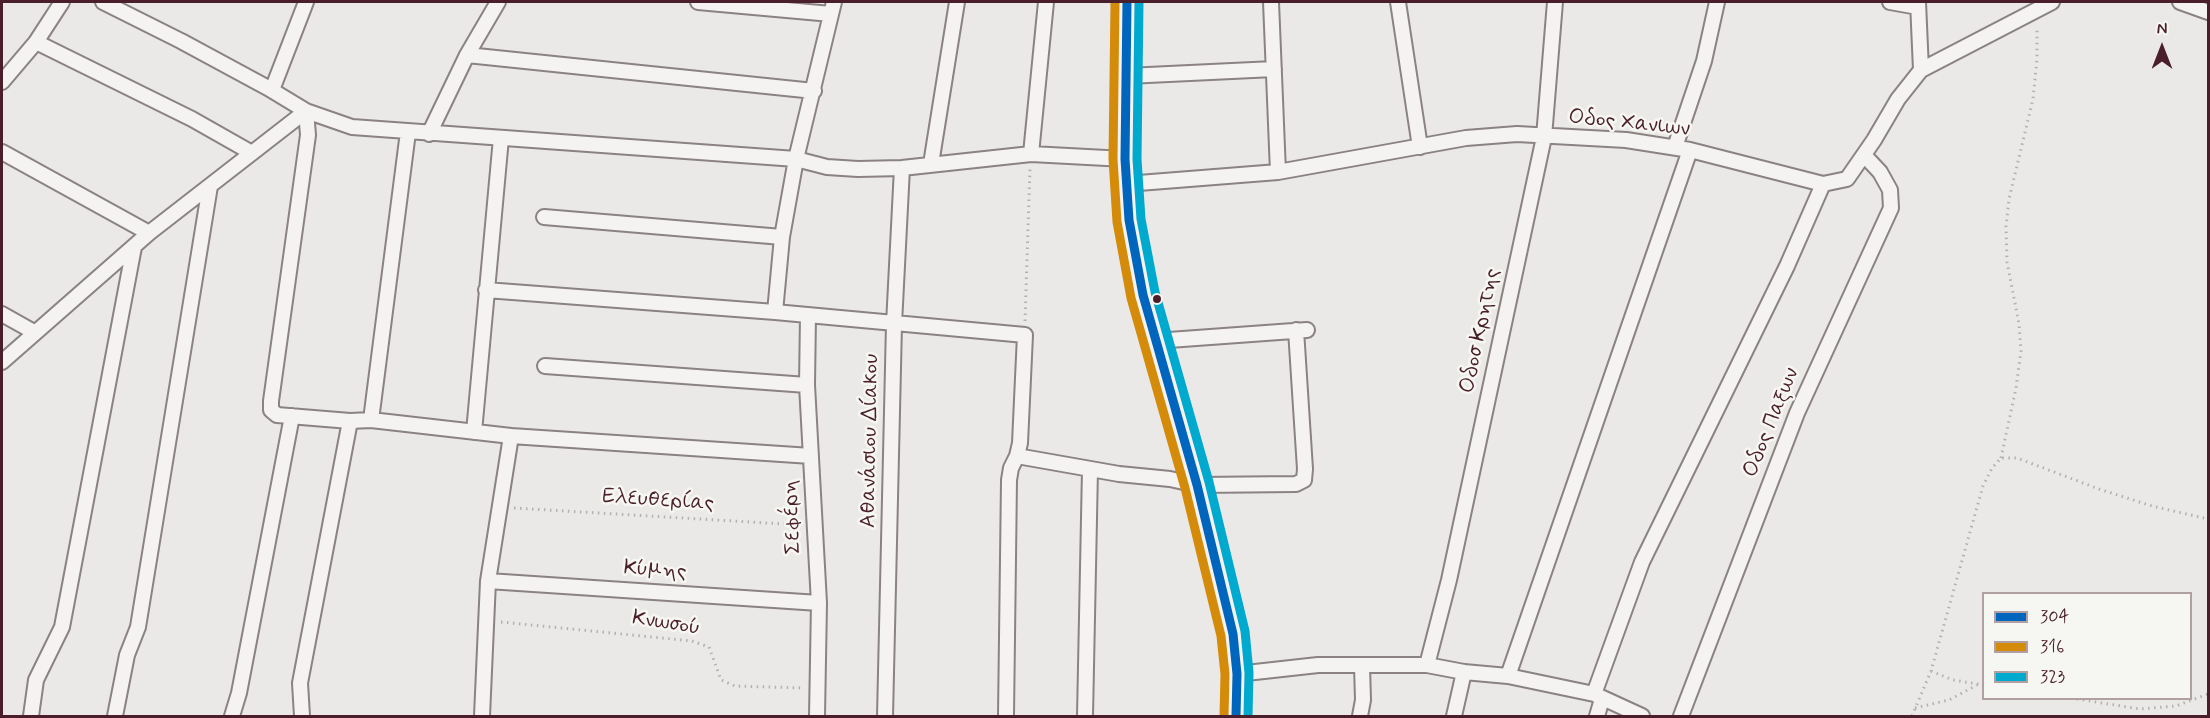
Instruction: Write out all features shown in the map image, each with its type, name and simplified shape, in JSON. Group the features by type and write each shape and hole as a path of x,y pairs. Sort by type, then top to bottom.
{"main road":[{"path":"1127,2 1125,159 1135,258 1155,341 1197,485 1231,624 1237,674 1236,717"}],"street":[{"path":"2,82 36,42 62,2"},
{"path":"103,2 272,90 306,111 352,127 796,159 827,167 858,169 902,168 1031,154 1125,159"},
{"path":"272,90 306,2"},
{"path":"429,134 467,55 498,2"},
{"path":"698,2 832,8 796,159 782,237 775,312"},
{"path":"931,164 957,2"},
{"path":"1031,154 1046,2"},
{"path":"1270,2 1278,172"},
{"path":"1398,2 1420,147"},
{"name":"Οδοσ Κρητης","path":"1427,666 1449,580 1544,137 1555,2"},
{"path":"1675,147 1704,61 1717,2"},
{"path":"1890,2 1918,4 1922,70"},
{"path":"1597,717 1598,697 1641,562 1782,276 1823,184 1847,179 1898,99 1922,70 2052,2"},
{"path":"2180,2 2208,12"},
{"path":"36,42 192,119 252,153"},
{"path":"467,55 814,91"},
{"path":"1127,76 1274,69"},
{"path":"2,362 149,233 306,111"},
{"path":"306,111 308,135 271,401 271,410 277,415 350,421 371,420 511,436 811,456"},
{"path":"371,420 408,132"},
{"name":"Οδος Χανιων","path":"1126,184 1278,172 1466,138 1517,134 1626,140 1675,147 1823,184"},
{"path":"474,432 501,138"},
{"path":"1508,676 1690,150"},
{"path":"2,152 149,233"},
{"name":"Οδος Παξων","path":"1682,717 1797,413 1891,208 1890,190 1880,172 1864,155"},
{"name":"Αθανάσιου Δίακου","path":"885,717 894,324 902,168"},
{"path":"115,717 127,655 138,627 210,186"},
{"path":"544,217 782,237"},
{"path":"31,717 36,680 62,627 134,247"},
{"path":"486,290 775,312 1025,335 1020,443 1009,480 1006,717"},
{"path":"2,314 34,332"},
{"name":"Σεφέρη","path":"808,315 807,385 819,603 817,717"},
{"path":"1017,456 1197,485 1296,484 1304,480 1302,330 1155,341"},
{"path":"545,366 807,385"},
{"path":"232,717 292,416"},
{"path":"302,717 300,683 350,421"},
{"path":"482,717 488,581 511,436"},
{"path":"1085,717 1090,469"},
{"name":"Κύμης","path":"488,581 819,603"},
{"path":"1237,674 1318,665 1427,666 1508,676 1598,697 1642,717"},
{"path":"1360,717 1363,700 1362,666"},
{"path":"1454,717 1464,672"}],"path":[{"path":"1912,717 1931,671 1983,486 1992,468 2001,458 2016,388 2021,351 2019,324 2007,262 2006,227 2009,199 2033,99 2037,59 2037,27 2034,11"},
{"path":"1025,335 1031,154"},
{"path":"2001,458 2017,458 2152,506 2208,519"},
{"name":"Ελευθερίας","path":"499,507 768,525 815,525"},
{"name":"Κνωσού","path":"486,621 692,641 709,647 721,680 735,686 818,689"},
{"path":"1931,671 1953,680 1982,685"},
{"path":"1915,708 1949,700 1977,685"},
{"path":"2078,700 2140,709 2176,706 2208,694"}],"transit line":[{"name":"316","path":"1115,2 1113,159 1117,222 1131,298 1185,488 1221,636 1225,674 1224,716"},
{"name":"304","path":"1127,2 1125,159 1129,220 1143,295 1197,485 1233,634 1237,674 1236,716"},
{"name":"323","path":"1139,2 1137,159 1141,219 1155,292 1209,482 1245,631 1249,673 1248,716"}]}
